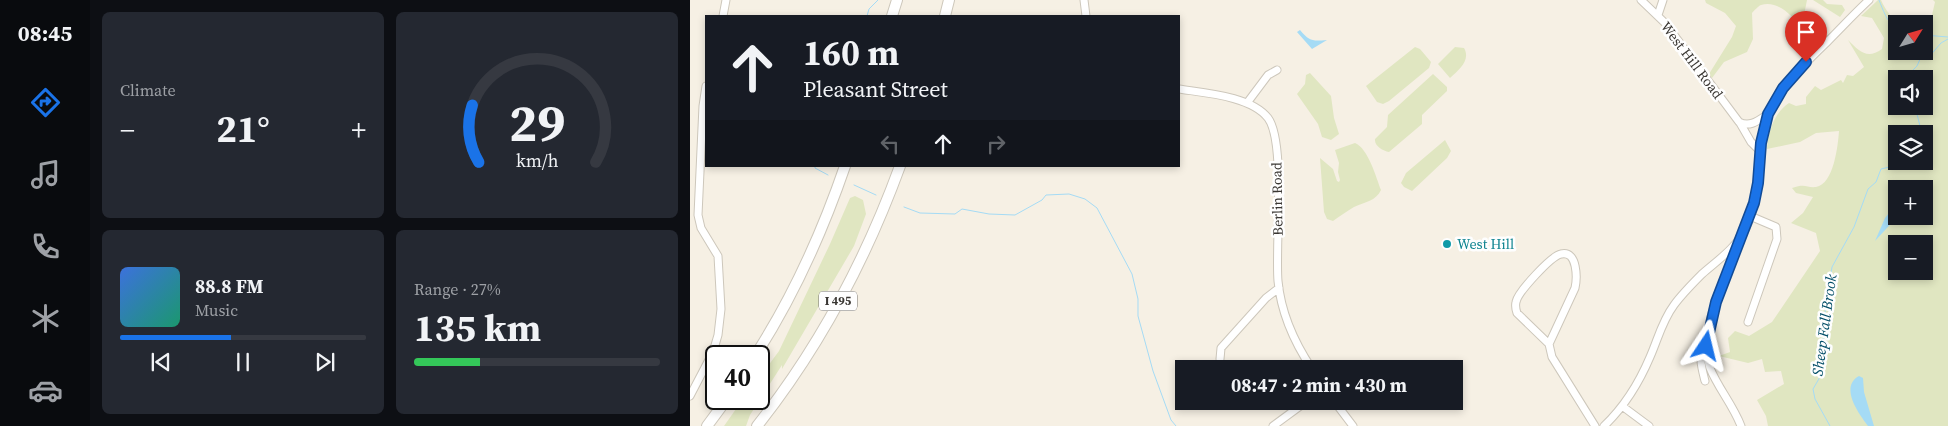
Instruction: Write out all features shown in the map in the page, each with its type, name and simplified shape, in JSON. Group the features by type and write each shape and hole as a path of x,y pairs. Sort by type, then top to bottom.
{"highway":[{"path":"892,15 897,0"},
{"path":"945,15 949,0"},
{"path":"761,345 808,258 845,167"},
{"name":"I 495","path":"757,426 799,367 846,287 879,220 900,167"},
{"path":"707,426 719,410"}],"street":[{"path":"723,15 726,0"},
{"path":"1084,0 1086,15"},
{"name":"West Hill Road","path":"1641,0 1658,15 1760,152"},
{"path":"1658,15 1663,0"},
{"path":"1705,381 1701,356 1702,349 1706,343 1716,302 1750,216 1757,193 1760,152 1768,114 1783,88 1792,77 1868,0"},
{"path":"1247,104 1268,75 1277,70"},
{"name":"Berlin Road","path":"1180,89 1224,96 1257,109 1267,118 1272,129 1278,169 1279,288 1290,330 1307,360"},
{"path":"690,396 713,352 720,320 718,256 701,228 698,215 705,93"},
{"path":"1739,122 1750,125 1768,114"},
{"path":"1748,322 1777,239 1776,227 1750,216"},
{"path":"1604,426 1622,406 1644,372 1662,326 1672,308 1740,238"},
{"path":"1549,344 1575,288 1576,274 1573,260 1564,254 1556,257 1527,284 1516,302 1517,313 1549,344 1552,358 1595,426"},
{"path":"1717,262 1728,271"},
{"path":"1220,359 1221,348 1266,298 1279,288"},
{"path":"1706,343 1710,368 1741,426"},
{"path":"1622,406 1649,426"},
{"path":"1273,426 1295,410"},
{"path":"1341,410 1353,426"}],"green space":[{"path":"1705,0 1807,0 1805,10 1806,27 1801,28 1789,14 1779,7 1767,4 1760,6 1752,13 1753,39 1747,52 1724,62 1712,78 1709,74 1732,37 1736,26 1725,13 1706,3"},
{"path":"1813,0 1823,0 1827,4 1842,5 1845,10 1840,17"},
{"path":"1878,0 1881,0 1890,15 1888,15 1888,60 1933,60 1932,15 1935,2 1933,0 1948,0 1948,426 1768,426 1766,416 1757,400 1784,384 1781,371 1765,372 1762,359 1748,363 1719,356 1730,352 1728,338 1735,331 1749,336 1772,322 1820,251 1816,233 1791,223 1803,213 1813,197 1796,193 1792,188 1803,186 1816,187 1827,179 1834,163 1839,131 1816,133 1800,142 1767,149 1769,136 1779,112 1789,103 1796,106 1806,104 1806,97 1815,86 1821,90 1841,80 1843,83 1847,75 1853,76 1864,67 1848,40 1864,53 1872,54 1882,49 1884,38 1872,18 1861,16"},
{"path":"1415,47 1420,49 1431,62 1429,68 1389,101 1383,104 1377,102 1366,86"},
{"path":"1455,47 1464,48 1466,57 1457,72 1450,78 1438,64"},
{"path":"1310,73 1331,96 1334,118 1339,134 1331,140 1322,137 1318,124 1297,94 1305,84 1306,75"},
{"path":"1433,74 1447,87 1447,91 1422,115 1422,124 1389,152 1379,148 1375,139 1387,127 1388,115"},
{"path":"1445,140 1451,151 1447,158 1412,191 1404,187 1401,183 1406,173"},
{"path":"1355,143 1360,146 1368,157 1381,190 1373,199 1354,207 1333,221 1327,219 1324,212 1320,158 1333,169 1339,182 1339,163 1335,150"},
{"path":"855,196 863,200 866,214 854,246 782,369 782,365 770,384 770,363 779,351 850,198"},
{"path":"735,410 753,410 746,426 724,426"}],"water":[{"path":"1300,30 1306,37 1312,40 1327,40 1312,49 1297,32"},
{"path":"1888,214 1888,225 1890,225 1875,241"},
{"path":"1859,376 1863,378 1864,392 1874,426 1868,426 1853,401 1851,387 1853,381"}],"waterway":[{"path":"867,15 869,9 878,0"},
{"path":"1879,0 1888,19"},
{"path":"1933,36 1948,37"},
{"name":"Sheep Fall Brook","path":"1913,70 1921,57 1928,58 1941,43 1948,39"},
{"name":"Sheep Fall Brook","path":"1917,115 1920,125"},
{"path":"815,167 828,175"},
{"name":"Sheep Fall Brook","path":"1830,426 1815,399 1813,389 1820,377 1826,302 1832,267 1854,227 1868,189 1876,182 1881,169 1888,167"},
{"path":"854,185 876,195"},
{"path":"904,207 920,213 955,214 962,209 989,214 1015,215 1042,200 1046,195 1069,194 1085,199 1097,208 1132,274 1138,299 1138,316 1153,371 1171,420 1176,426"}],"place":[{"name":"West Hill","path":"1447,244"}],"route":[{"path":"1706,346 1710,321 1716,302 1746,227 1757,193 1761,143 1768,114 1783,88 1806,62"}]}
